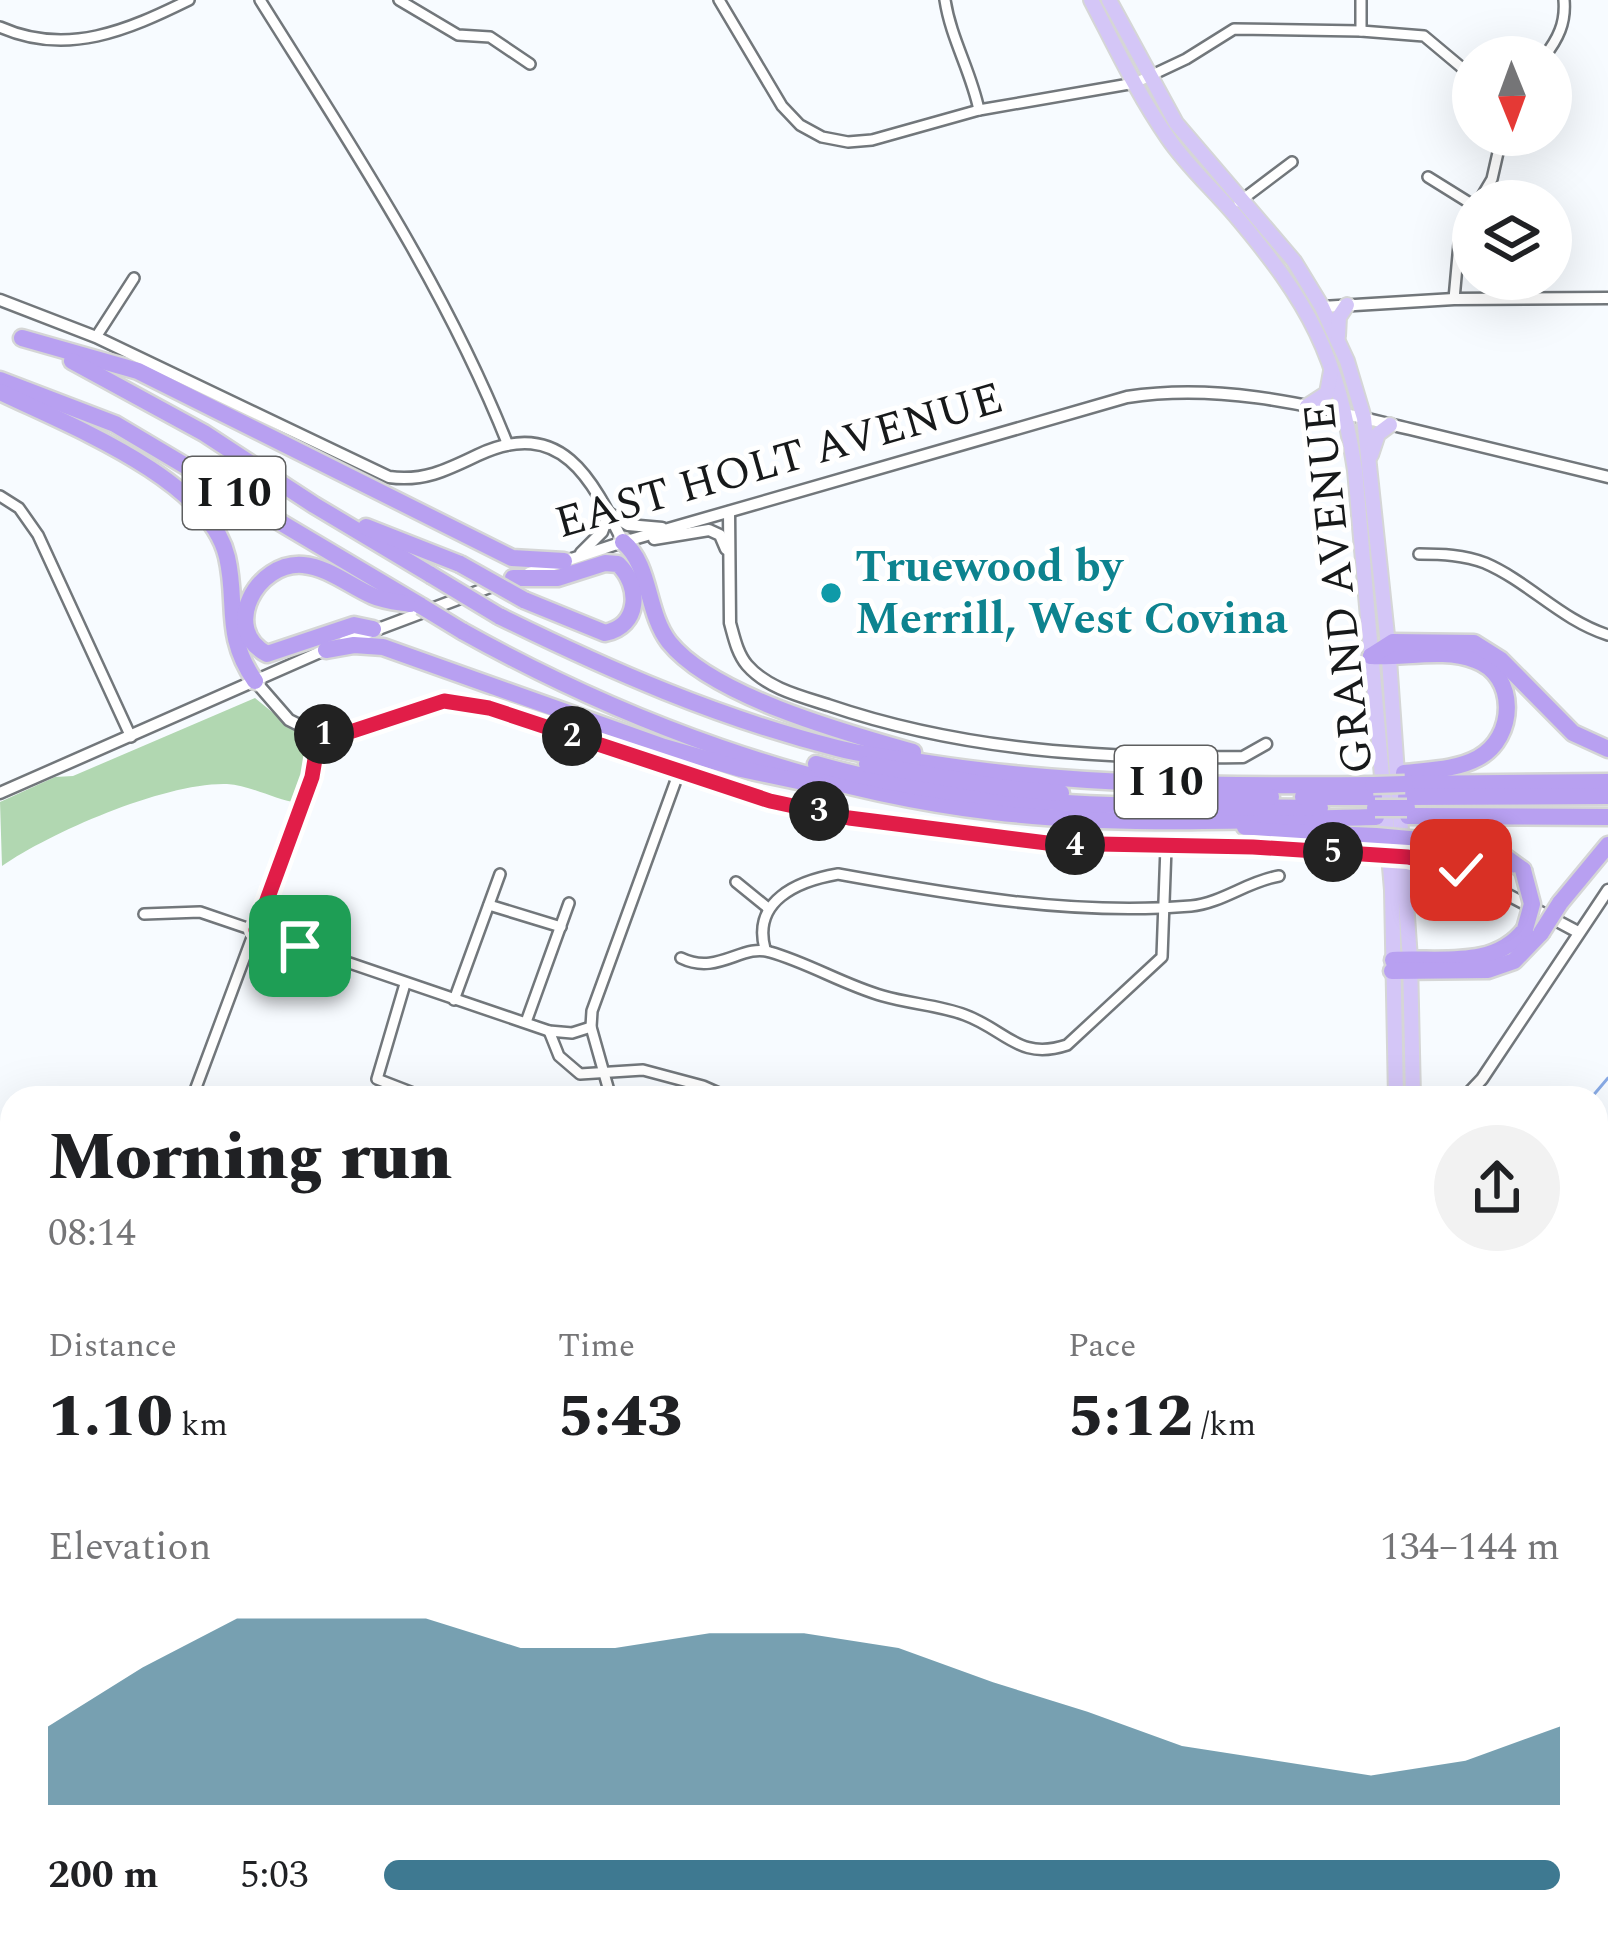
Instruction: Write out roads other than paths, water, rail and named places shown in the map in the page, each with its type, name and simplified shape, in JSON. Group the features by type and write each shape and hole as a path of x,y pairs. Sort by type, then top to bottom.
{"highway":[{"name":"I 10","path":"0,330 92,370 205,433 314,506 499,616 621,676 738,719 841,749 989,773 1136,782 1344,785 1375,811"},
{"path":"22,338 138,371 512,558 570,559"},
{"name":"I 10","path":"0,380 115,424 510,657 657,724 862,789 994,812 1107,820 1227,821 1375,811 1406,796 1608,782"},
{"path":"0,392 104,443 170,484 207,517 227,558 234,639 255,681"},
{"path":"314,506 460,564 524,600 605,633 628,622 634,610 631,584 618,565 605,563 558,578 513,578"},
{"path":"631,540 656,623 694,667 753,696 860,737 989,773"},
{"path":"373,629 354,625 267,654 254,645 246,620 249,597 272,572 289,566 319,569 372,596 421,606"},
{"path":"1382,653 1401,642 1474,643 1501,660 1573,733 1608,749"},
{"path":"326,650 383,647 664,747 818,788 862,789"},
{"path":"728,749 753,746 890,781 1034,802 1375,811 1483,756 1500,738 1508,710 1502,682 1472,658 1382,653"},
{"path":"738,719 756,735 814,752 1005,788 1375,811 1409,848 1494,849 1522,870 1532,892 1533,931"},
{"name":"I 10","path":"1406,796 1608,817"},
{"path":"1406,796 1608,796"},
{"path":"1406,796 1608,806"},
{"path":"1401,965 1482,958 1508,948 1533,931 1608,845"}],"main road":[{"name":"GRAND AVENUE","path":"1091,0 1142,80"},
{"name":"GRAND AVENUE","path":"1109,0 1168,138 1294,261 1338,341 1364,418 1411,1086"},
{"name":"GRAND AVENUE","path":"1235,204 1305,308 1331,360 1347,414 1382,653"},
{"path":"1338,341 1346,305"},
{"path":"1307,406 1327,393 1331,360"},
{"path":"1370,466 1378,434 1390,425"},
{"name":"GRAND AVENUE","path":"1396,1086 1401,965"}],"street":[{"path":"0,27 70,42 112,34 189,0"},
{"path":"260,0 436,292 508,445"},
{"path":"399,0 458,35 490,37 530,64"},
{"path":"719,0 782,106 800,125 822,137 848,142 872,140 979,110 1142,80 1234,29 1424,36 1452,59"},
{"path":"946,0 950,30 973,81 979,110"},
{"path":"1360,0 1361,31"},
{"path":"1558,36 1564,0"},
{"path":"1235,204 1292,162"},
{"path":"1428,177 1452,192"},
{"path":"96,337 134,278"},
{"path":"1572,298 1608,298"},
{"path":"1305,308 1452,299"},
{"path":"0,300 96,337 389,477 433,476 508,445 545,447 567,456 586,472 631,540 715,531 730,558"},
{"name":"EAST HOLT AVENUE","path":"0,793 373,629 513,578 1127,397 1175,389 1208,390 1307,406 1608,477"},
{"path":"0,496 19,508 38,535 131,737"},
{"path":"729,512 730,622 740,654 772,685 906,730 1062,755 1243,757 1266,744"},
{"path":"570,559 602,532 609,513"},
{"path":"609,513 628,525 671,528"},
{"path":"1419,554 1486,564 1564,616 1608,635"},
{"path":"255,681 289,720 319,735 353,731 444,701 489,708 770,801 909,827 1047,843 1253,847 1375,811"},
{"path":"197,1086 312,777 319,735"},
{"path":"608,1086 591,1027 596,994 679,772"},
{"path":"681,958 708,965 765,950 835,981 965,1015 1019,1046 1048,1051 1067,1045 1153,969 1165,946 1166,847"},
{"path":"1409,848 1578,932"},
{"path":"454,1000 500,874"},
{"path":"765,950 761,933 768,908 789,889 838,874 1048,905 1165,907 1212,902 1260,879 1279,876"},
{"path":"736,882 768,908"},
{"path":"1475,1086 1608,890"},
{"path":"526,1022 569,903"},
{"path":"489,904 561,927"},
{"path":"144,914 200,912 549,1031 572,1033 591,1027"},
{"path":"395,1086 377,1079 405,984"},
{"path":"549,1031 571,1070 606,1074 629,1069 696,1086"}],"waterway":[{"path":"1601,1086 1608,1078"}],"place":[{"name":"Truewood by Merrill, West Covina","path":"831,593"}]}
